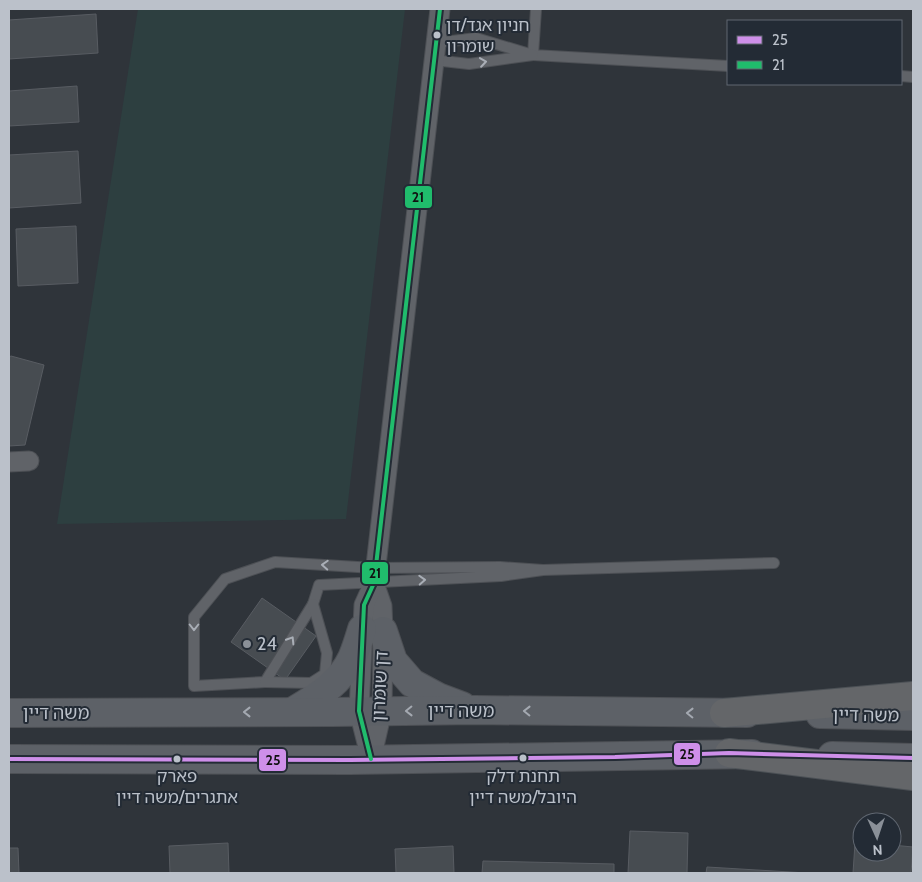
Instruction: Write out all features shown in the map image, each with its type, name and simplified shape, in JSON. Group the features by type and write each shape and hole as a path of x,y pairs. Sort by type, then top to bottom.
{"highway":[{"path":"724,713 913,696"},
{"path":"729,754 913,776"}],"main road":[{"path":"292,712 324,692 337,680 373,630 392,661 412,683 438,697 475,710"},
{"name":"משה דיין","path":"9,713 475,710 913,716"},
{"path":"9,759 371,759 729,754 913,758"}],"street":[{"name":"דן שומרון","path":"371,759 370,711 373,630 364,605 374,576 440,9"},
{"path":"9,462 30,461"}],"lane":[{"path":"533,55 536,9"},
{"path":"435,51 476,38 533,55"},
{"path":"435,51 469,64 533,55 727,66"},
{"path":"313,604 327,653 325,674 311,683 265,682 194,686 194,617 225,579 275,562 374,576 500,576 543,570"},
{"path":"265,682 313,604 319,585 374,576 500,567 543,570 774,563"}],"shaded area":[{"path":"138,9 405,9 346,519 57,524"}],"building":[{"path":"96,14 98,53 9,59 9,20"},
{"path":"77,86 79,122 9,126 9,91"},
{"path":"78,151 81,203 9,208 9,155"},
{"path":"76,226 78,283 18,286 16,229"},
{"path":"9,357 44,365 25,445 9,446"},
{"path":"262,598 316,636 285,680 231,642"},
{"path":"630,831 688,833 687,873 628,873"},
{"path":"228,843 229,873 170,873 169,846"},
{"path":"453,846 454,873 396,873 395,849"},
{"path":"902,846 913,847 911,873 853,873 854,862 902,862"},
{"path":"9,848 18,848 19,873 9,873"},
{"path":"483,861 614,864 614,873 482,873"},
{"path":"707,867 807,873 706,873"}],"transit line":[{"name":"21","path":"371,759 359,711 364,605 374,583 440,9"},
{"name":"25","path":"9,759 350,760 615,757 729,753 913,758"}],"place":[{"name":"חניון אגד/דן שומרון","path":"437,35"},
{"name":"24","path":"247,644"},
{"name":"תחנת דלק היובל/משה דיין","path":"523,758"},
{"name":"פארק אתגרים/משה דיין","path":"177,759"}]}
